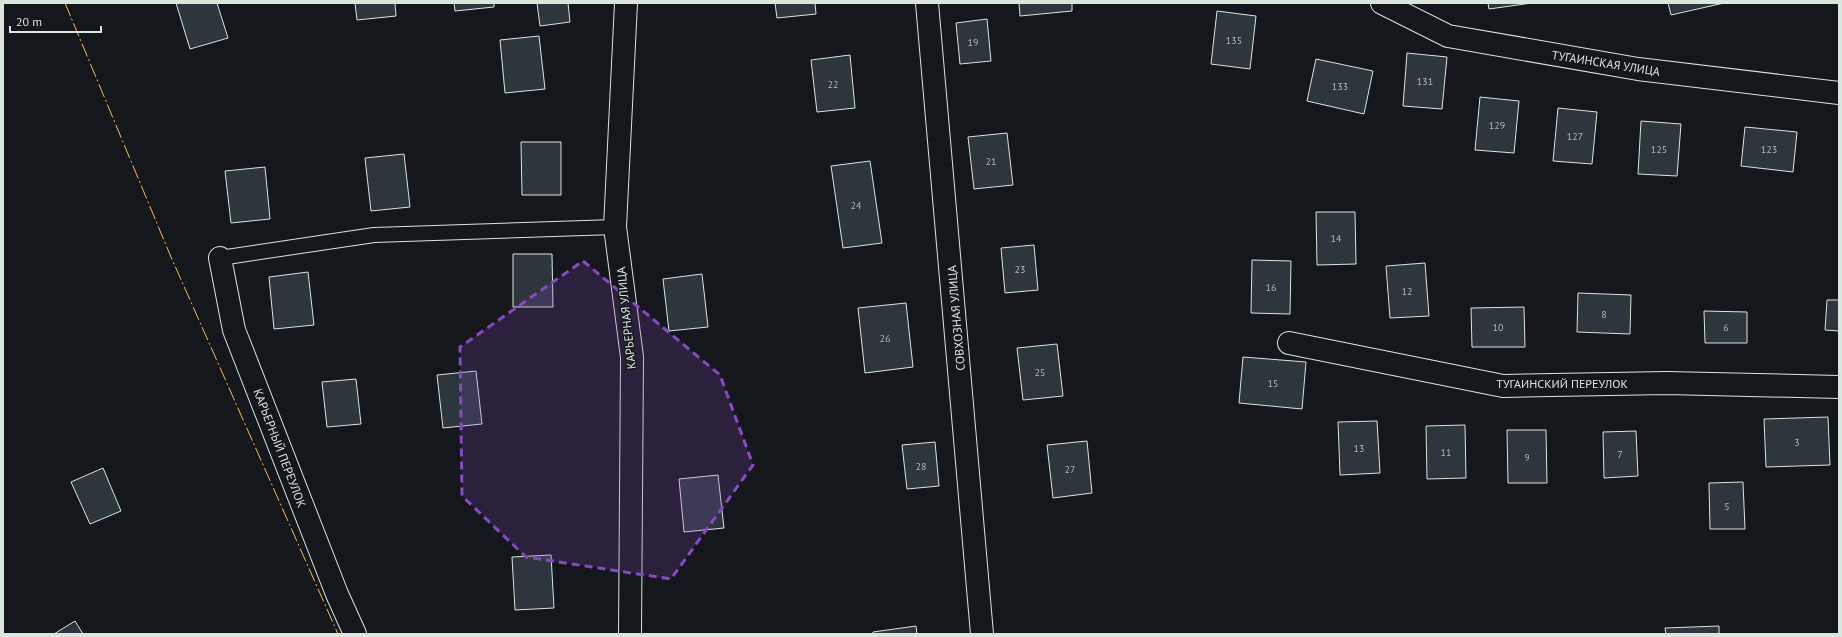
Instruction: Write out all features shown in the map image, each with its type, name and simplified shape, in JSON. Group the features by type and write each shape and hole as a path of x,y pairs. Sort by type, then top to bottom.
{"street":[{"name":"КАРЬЕРНАЯ УЛИЦА","path":"626,3 616,227 632,357 630,634"},
{"name":"СОВХОЗНАЯ УЛИЦА","path":"927,3 982,634"},
{"name":"ТУГАИНСКАЯ УЛИЦА","path":"1382,3 1448,36 1638,69 1839,93"},
{"name":"КАРЬЕРНЫЙ ПЕРЕУЛОК","path":"220,258 234,330 337,594 355,634"},
{"name":"ТУГАИНСКИЙ ПЕРЕУЛОК","path":"1289,343 1503,386 1667,383 1839,387"}],"lane":[{"path":"220,258 374,235 616,227"}],"highlighted area":[{"path":"583,261 720,375 753,465 671,579 526,557 462,496 460,347"}],"building":[{"path":"176,3 217,3 228,38 190,49"},
{"path":"355,3 395,3 396,16 357,20"},
{"path":"454,3 494,3 494,7 455,11"},
{"path":"537,3 568,3 570,22 540,26"},
{"path":"775,3 815,3 816,14 777,18"},
{"path":"1019,3 1072,3 1072,11 1020,16"},
{"path":"1488,3 1532,3 1489,9"},
{"path":"1668,3 1724,3 1671,15"},
{"path":"1217,11 1256,16 1250,69 1211,64"},
{"path":"987,19 991,61 960,64 956,23"},
{"path":"539,36 545,89 505,93 500,40"},
{"path":"1407,53 1447,57 1442,109 1403,106"},
{"path":"850,55 855,108 817,112 811,60"},
{"path":"1316,59 1373,71 1364,114 1307,101"},
{"path":"1480,97 1519,101 1514,153 1475,150"},
{"path":"1558,108 1597,112 1592,164 1553,161"},
{"path":"1641,121 1681,124 1677,176 1638,174"},
{"path":"1745,127 1797,132 1793,172 1741,166"},
{"path":"1007,133 1013,185 974,189 968,137"},
{"path":"521,142 561,142 561,195 522,195"},
{"path":"404,154 410,207 371,211 365,158"},
{"path":"870,161 882,243 843,248 831,166"},
{"path":"265,167 270,219 231,223 225,171"},
{"path":"1316,212 1355,212 1356,264 1317,265"},
{"path":"1034,245 1038,290 1005,293 1001,248"},
{"path":"513,254 552,254 553,307 513,307"},
{"path":"1252,260 1291,261 1290,314 1251,313"},
{"path":"1425,263 1429,316 1390,318 1386,266"},
{"path":"308,272 314,325 274,329 269,277"},
{"path":"702,274 708,327 669,331 663,279"},
{"path":"1578,293 1631,295 1630,334 1577,332"},
{"path":"1827,300 1839,300 1839,331 1825,330"},
{"path":"906,303 913,367 865,373 858,308"},
{"path":"1524,307 1525,347 1472,347 1471,308"},
{"path":"1704,311 1747,312 1747,343 1705,343"},
{"path":"1057,344 1063,396 1023,400 1017,348"},
{"path":"1243,357 1306,362 1302,409 1239,403"},
{"path":"476,371 482,424 443,428 437,375"},
{"path":"356,379 361,424 327,427 322,382"},
{"path":"1828,417 1830,465 1766,467 1764,419"},
{"path":"1377,421 1380,473 1340,475 1338,422"},
{"path":"1465,425 1466,478 1427,479 1426,426"},
{"path":"1507,430 1546,430 1547,483 1508,483"},
{"path":"1636,431 1638,476 1604,478 1603,432"},
{"path":"1087,441 1092,493 1053,498 1047,445"},
{"path":"935,442 939,486 907,489 902,445"},
{"path":"103,468 121,511 90,524 71,482"},
{"path":"718,475 724,528 684,532 679,479"},
{"path":"1743,482 1745,529 1710,529 1709,483"},
{"path":"551,555 554,608 515,610 512,557"},
{"path":"75,621 83,634 54,634"},
{"path":"916,626 917,634 873,634 873,632"},
{"path":"1719,626 1719,634 1666,634 1665,628"}],"power":[{"path":"65,3 171,257 338,634"}]}
